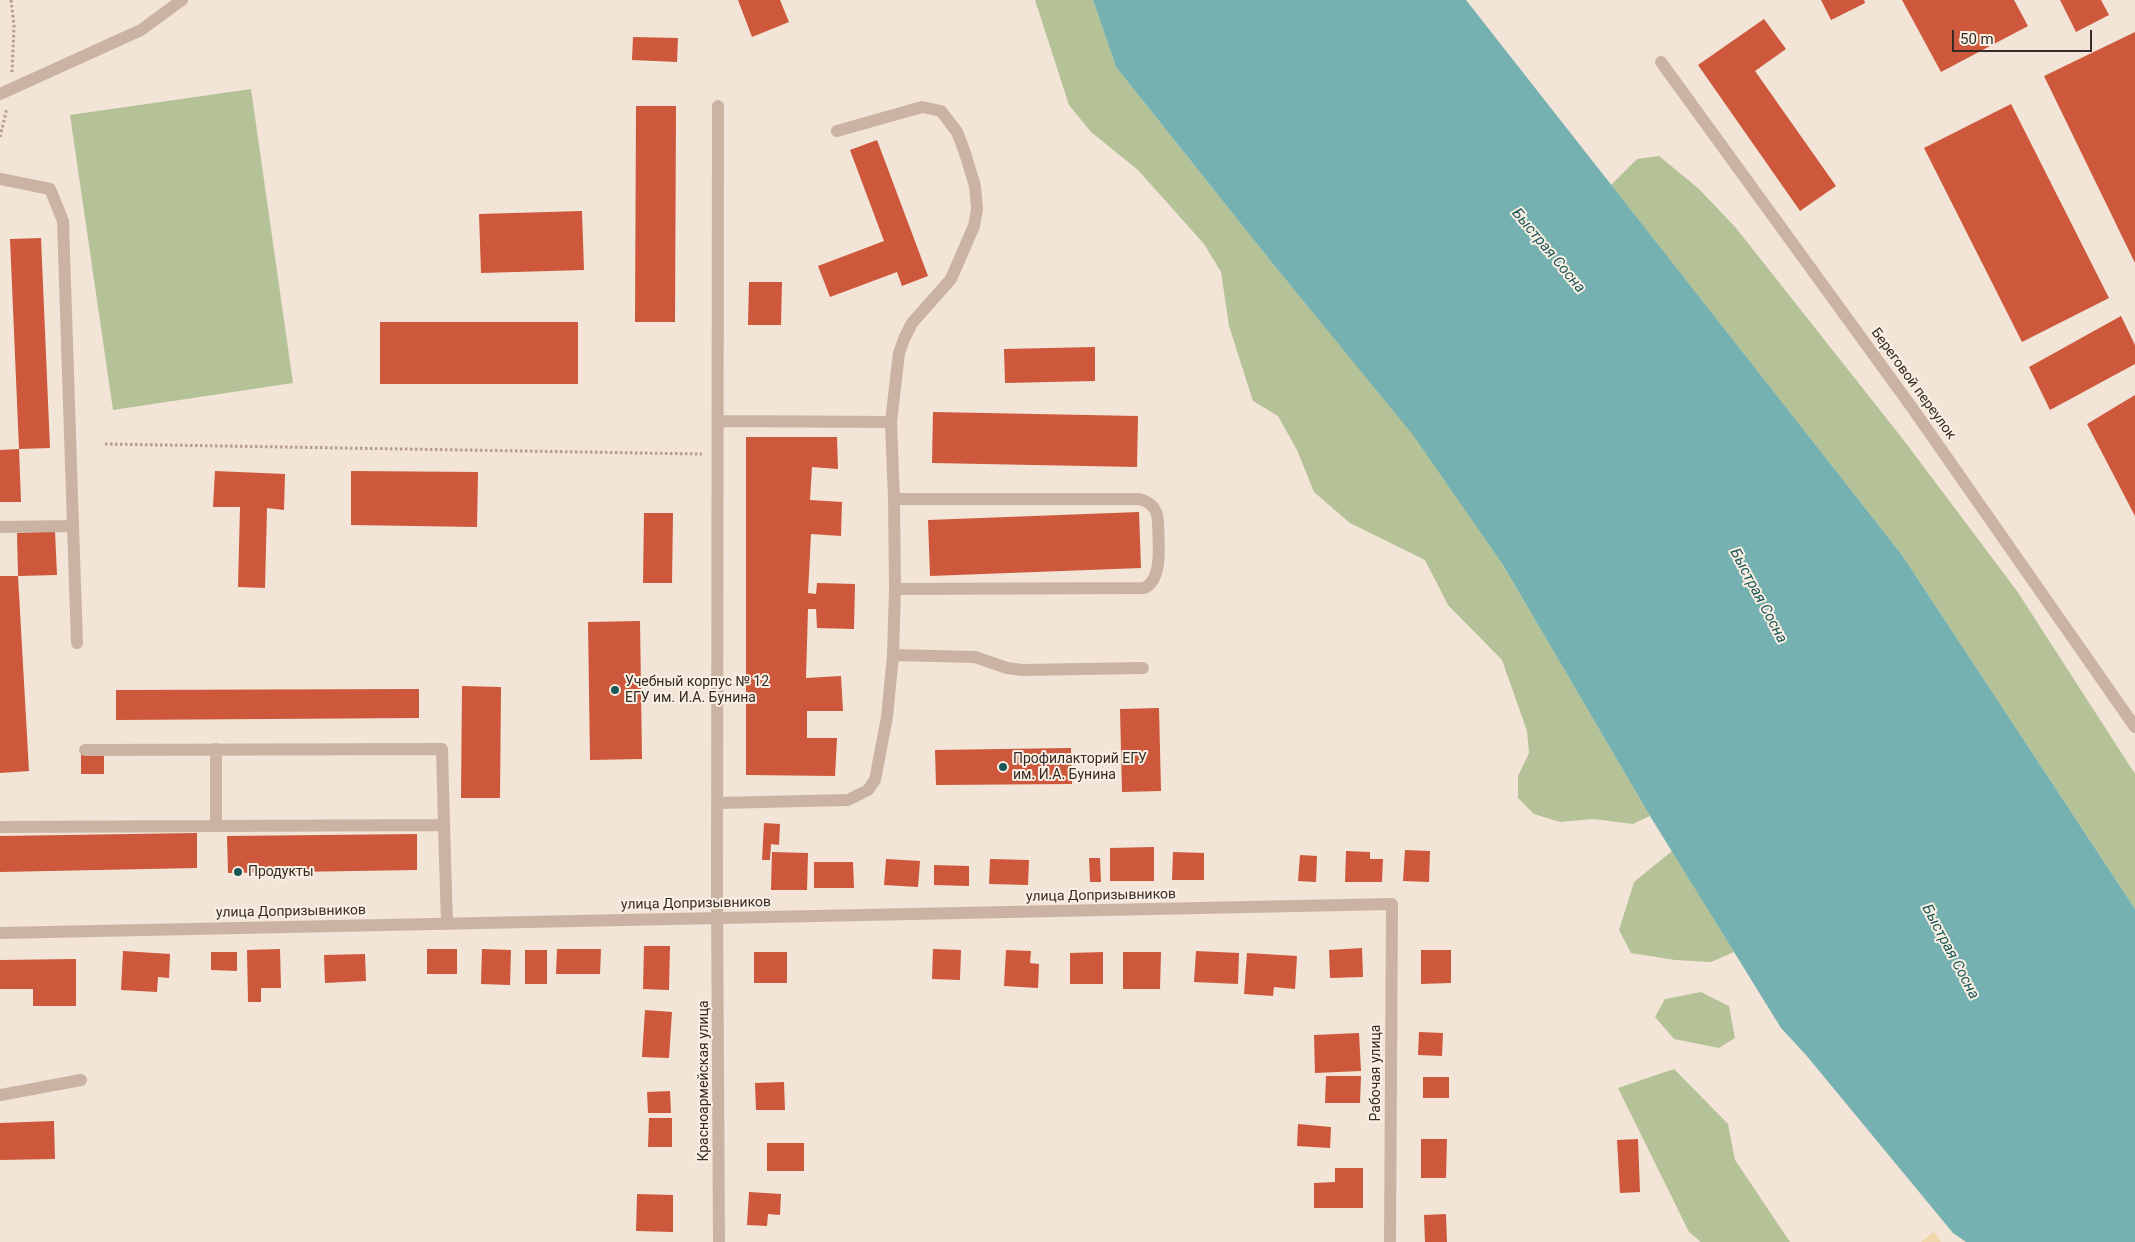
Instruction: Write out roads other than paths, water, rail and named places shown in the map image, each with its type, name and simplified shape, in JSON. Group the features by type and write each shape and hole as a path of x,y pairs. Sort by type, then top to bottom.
{"street":[{"path":"6,91 142,30 182,0"},
{"name":"Береговой переулок","path":"1661,62 1913,409 2135,727"},
{"name":"Красноармейская улица","path":"718,106 720,1242"},
{"path":"718,803 848,800 868,790 875,780 887,716 893,655 896,589 891,422 900,353 912,323 951,279 974,226 977,209 975,186 957,132 941,111 935,108 922,107 837,131"},
{"path":"0,179 50,189 63,220 77,643"},
{"path":"718,421 891,422"},
{"path":"894,500 1139,499 1150,504 1157,513 1158,521 1156,575 1152,584 1144,588 896,589"},
{"path":"0,527 73,526"},
{"path":"893,655 975,657 1007,668 1022,670 1143,668"},
{"path":"216,749 216,825"},
{"path":"85,750 442,749 447,924"},
{"path":"0,826 444,825"},
{"name":"улица Допризывников","path":"0,933 1392,904"},
{"name":"Рабочая улица","path":"1390,1242 1392,904"},
{"path":"0,1095 81,1080"}],"water":[{"name":"Быстрая Сосна","path":"1093,0 1466,0 1902,555 2135,909 2135,1242 1966,1242 1953,1233 1806,1055 1781,1028 1650,816 1503,565 1413,435 1269,259 1116,67"}],"place":[{"name":"Учебный корпус № 12 ЕГУ им. И.А. Бунина","path":"615,690"},
{"name":"Профилакторий ЕГУ им. И.А. Бунина","path":"1003,767"},
{"name":"Продукты","path":"238,872"}]}
